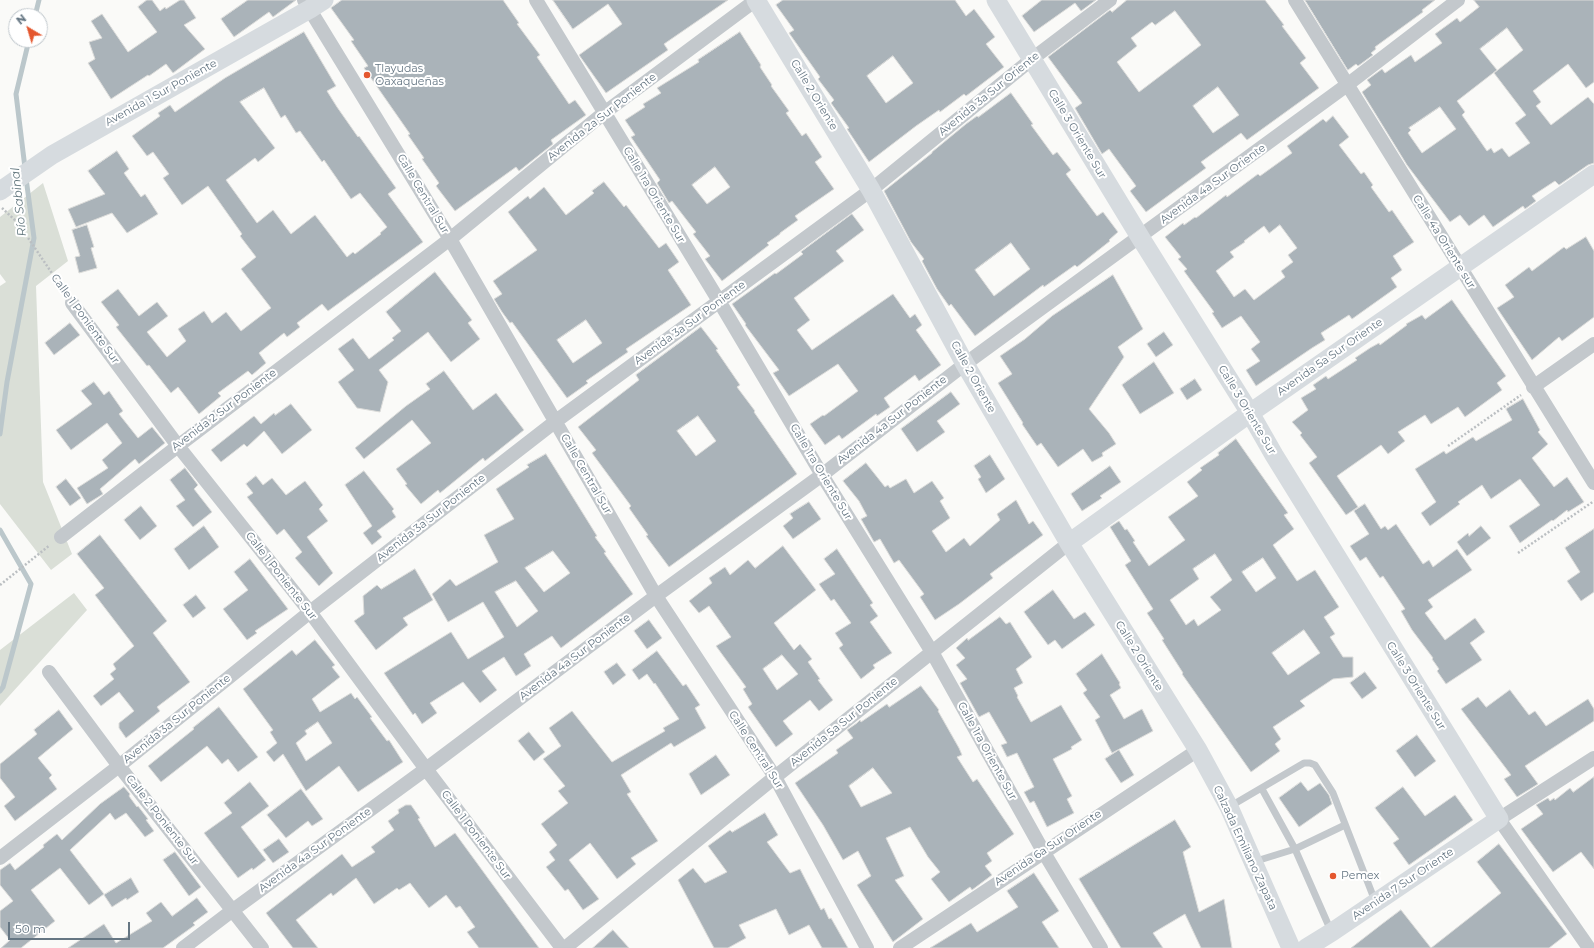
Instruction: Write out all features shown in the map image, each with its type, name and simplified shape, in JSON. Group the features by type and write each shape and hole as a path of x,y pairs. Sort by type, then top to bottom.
{"main road":[{"name":"Calle 2 Oriente","path":"756,0 871,190 965,364 1069,543 1198,750"},
{"name":"Calle 3 Oriente Sur","path":"996,0 1140,237 1250,413 1274,455 1499,819"},
{"name":"Avenida 1 Sur Poniente","path":"4,188 52,155 313,3"},
{"name":"Avenida 5a Sur Oriente","path":"1069,543 1250,413 1594,174"},
{"name":"Calzada Emiliano Zapata","path":"1198,750 1229,807 1290,948"},
{"name":"Avenida 7 Sur Oriente","path":"1306,948 1335,940 1375,903 1499,819"}],"street":[{"name":"Calle 1ra Oriente Sur","path":"536,0 719,301 822,475 932,652 1043,851 1100,948"},
{"name":"Avenida 2a Sur Poniente","path":"450,239 604,113 756,0"},
{"name":"Avenida 3a Sur Oriente","path":"871,190 1032,58 1110,0"},
{"name":"Calle 4a Oriente sur","path":"1295,0 1594,483"},
{"name":"Avenida 4a Sur Oriente","path":"965,364 1347,85 1458,0"},
{"name":"Calle Central Sur","path":"313,3 656,596 775,777 867,948"},
{"name":"Avenida 3a Sur Poniente","path":"0,858 119,766 310,612 556,421 871,190"},
{"name":"Avenida 2 Sur Poniente","path":"61,537 450,239"},
{"name":"Calle 1 Poniente Sur","path":"72,303 178,446 310,612 426,769 563,948"},
{"path":"1533,386 1594,344"},
{"name":"Avenida 4a Sur Poniente","path":"183,948 426,769 656,596 822,475 965,364"},
{"name":"Avenida 5a Sur Poniente","path":"563,948 1069,543"},
{"name":"Calle 2 Poniente Sur","path":"49,672 119,766 262,948"},
{"name":"Avenida 6a Sur Oriente","path":"900,948 1043,851 1198,750"},
{"path":"1589,948 1499,819 1594,758"}],"lane":[{"path":"1229,807 1304,763 1315,765 1333,793 1375,903"},
{"path":"1262,789 1295,849 1335,940"},
{"path":"1253,862 1295,849 1345,825"}],"path":[{"name":"Calle 1 Poniente Sur","path":"0,206 18,223 72,303"},
{"path":"1448,446 1533,386"},
{"path":"1518,553 1594,501"},
{"path":"0,584 61,537"}],"shaded area":[{"path":"43,183 68,261 36,286 43,482 72,554 51,570 0,504 0,286 6,282 0,274 0,217"},
{"path":"74,593 87,610 0,706 0,650"}],"building":[{"path":"147,0 152,0 160,11 180,0 184,0 196,18 184,25 205,49 173,73 166,64 111,99 88,63 95,59 89,42 102,38 91,21 102,14 128,52 157,32 138,7"},
{"path":"248,0 296,0 273,17 269,12 234,37 221,19"},
{"path":"342,0 503,0 519,23 517,24 540,55 537,57 569,104 575,100 586,115 551,140 553,144 519,171 516,167 455,211 436,186 439,183 422,159 424,158 408,135 410,134 364,68 368,66 351,41 354,40 331,8"},
{"path":"553,0 728,0 664,44 668,50 606,93 579,55 622,24 608,4 573,29"},
{"path":"783,0 955,0 966,16 974,9 995,37 986,44 1004,67 966,96 964,94 940,112 939,110 916,126 869,162 847,129 849,128 831,103 834,100 818,79 820,77 789,33 794,30 776,5","holes":["893,56 913,83 886,103 867,76"]},
{"path":"1042,0 1096,0 1081,11 1075,3 1034,32 1022,16"},
{"path":"1127,0 1265,0 1306,58 1300,63 1319,88 1247,140 1241,133 1201,162 1206,168 1146,212 1130,191 1136,186 1109,149 1102,154 1075,108 1082,103 1048,57 1110,10 1112,12","holes":["1175,11 1201,45 1139,92 1117,62 1137,46 1131,38 1152,22 1155,25","1218,87 1239,115 1213,133 1193,106"]},
{"path":"1305,0 1435,0 1422,10 1423,12 1375,47 1376,49 1371,53 1373,55 1358,66 1356,64 1348,70"},
{"path":"1474,0 1594,0 1594,82 1586,88 1568,64 1533,91 1541,102 1536,106 1551,125 1588,97 1594,104 1594,163 1588,165 1559,185 1555,181 1532,196 1536,201 1525,209 1523,206 1493,227 1484,215 1469,226 1460,215 1450,222 1407,165 1362,92 1371,85 1367,80 1382,69 1385,73 1411,55 1415,62 1442,43 1435,34 1457,18 1460,22 1479,7","holes":["1507,28 1523,50 1494,73 1526,115 1515,123 1530,143 1509,157 1502,148 1494,153 1491,148 1487,151 1462,115 1465,112 1457,101 1497,70 1480,49","1440,107 1456,129 1422,153 1408,133 1411,130 1409,128"]},
{"path":"304,32 336,86 327,91 358,137 359,136 396,188 388,194 423,242 328,311 322,304 297,323 300,327 287,337 284,333 259,353 266,363 252,375 248,371 218,393 221,396 199,414 178,387 171,393 149,365 147,366 116,327 119,325 101,302 118,289 139,316 157,302 168,316 147,332 167,357 186,341 178,329 204,311 212,323 226,312 241,331 271,308 241,269 256,257 240,236 242,234 208,186 182,205 163,178 169,174 153,152 147,156 132,136 160,116 158,113 170,105 175,112 225,78","holes":["264,88 281,118 285,115 296,133 300,131 322,162 324,160 351,199 360,193 387,227 380,233 381,234 355,254 353,252 347,257 315,215 291,234 273,210 257,223 226,180 255,158 258,162 275,148 240,102"]},
{"path":"740,32 761,65 760,67 772,85 771,86 789,111 786,113 802,136 806,133 822,157 815,162 834,189 795,216 798,220 767,243 769,245 722,281 705,259 710,256 693,234 696,232 672,201 669,203 657,183 660,180 631,137 635,135 625,120 645,107 643,104 661,93 657,88 699,62 698,60","holes":["715,167 730,187 707,204 692,185"]},
{"path":"1011,93 1033,124 1031,125 1053,155 1057,152 1071,170 1066,174 1097,216 1103,212 1118,232 1109,240 1110,241 1077,267 1075,265 1044,287 1043,285 975,336 951,304 949,306 937,289 922,261 924,259 911,242 884,191 966,124 977,116 978,117","holes":["1011,243 1030,269 994,296 975,270"]},
{"path":"1333,116 1349,137 1339,145 1361,174 1364,172 1373,185 1371,187 1389,212 1392,210 1414,242 1393,256 1402,270 1391,278 1397,287 1352,319 1349,315 1321,333 1325,340 1256,386 1246,370 1260,361 1251,349 1260,342 1241,316 1222,328 1212,313 1214,312 1184,271 1187,269 1178,259 1181,257 1165,237 1183,223 1184,225 1195,217 1196,218 1226,195 1227,197 1258,174 1260,176 1292,153 1287,146 1323,119 1326,122","holes":["1280,225 1297,248 1288,255 1293,262 1281,271 1285,277 1254,300 1245,289 1234,297 1216,271 1234,257 1230,252 1264,226 1269,233"]},
{"path":"117,151 129,169 124,173 141,197 145,194 158,214 127,233 112,213 76,227 68,209 105,194 88,171"},
{"path":"604,182 624,207 626,205 659,248 666,243 679,262 668,270 691,305 626,349 628,352 586,381 588,383 567,398 512,322 510,323 502,312 494,299 502,294 493,281 537,250 508,212 528,196 530,199 544,187 566,215 594,193 592,191","holes":["586,320 602,343 573,363 557,340"]},
{"path":"852,214 864,230 836,251 844,261 794,298 810,320 797,330 812,350 893,294 910,318 915,314 922,325 916,330 941,365 919,381 915,375 884,398 890,407 877,416 876,414 842,439 839,435 825,445 810,424 823,415 824,416 858,391 838,364 789,396 773,373 779,370 745,325 746,324 732,304 803,254 801,252"},
{"path":"87,225 94,247 91,248 97,268 79,273 75,257 80,256 72,230"},
{"path":"1586,237 1594,251 1594,317 1562,341 1559,337 1532,360 1497,308 1514,297 1505,285 1529,267 1532,271 1564,247 1566,249"},
{"path":"435,272 472,320 468,323 480,339 451,362 428,332 379,370 388,382 380,412 357,408 338,382 354,370 338,349 353,338 369,359 394,340 392,338 401,331 386,312"},
{"path":"1113,275 1143,329 1118,347 1124,357 1089,409 1116,444 1102,453 1103,456 1092,462 1083,449 1058,467 1041,443 1037,446 998,383 1012,374 1000,356 1025,339 1052,316"},
{"path":"1452,300 1506,376 1497,383 1502,390 1465,417 1458,407 1431,424 1425,415 1398,432 1405,441 1388,454 1381,445 1337,476 1358,507 1346,515 1309,463 1317,457 1300,435 1302,433 1292,422 1308,410 1301,398 1316,389 1313,385 1326,376 1328,379 1357,360 1355,358 1370,348 1379,343 1380,345 1407,325 1406,324 1422,315 1425,319"},
{"path":"70,323 80,335 54,355 45,343"},
{"path":"701,327 718,349 716,350 740,385 737,387 797,474 669,567 646,536 648,535 629,508 631,506 592,453 596,450 578,427 639,380 636,375","holes":["698,416 716,441 696,456 677,431"]},
{"path":"1164,332 1173,345 1156,357 1147,344"},
{"path":"1154,362 1174,393 1140,414 1122,385"},
{"path":"444,371 473,410 496,393 524,430 485,461 483,458 440,493 438,490 421,504 405,485 407,484 396,469 431,443 412,420 364,459 355,448 406,406 430,389 426,384"},
{"path":"1195,379 1202,390 1187,400 1180,389"},
{"path":"94,382 104,395 109,391 123,411 119,414 138,438 152,427 165,443 139,464 135,459 100,489 103,494 87,504 77,488 108,468 102,460 122,443 107,423 71,450 56,430 92,404 81,391"},
{"path":"951,392 960,404 937,421 945,432 917,452 901,429"},
{"path":"1523,399 1540,430 1538,432 1548,444 1532,458 1554,487 1567,477 1584,502 1568,512 1567,510 1520,543 1509,526 1540,505 1520,479 1491,499 1482,485 1458,502 1460,504 1430,526 1421,513 1436,502 1415,469 1444,451 1446,454 1473,437 1476,441 1512,420 1506,409"},
{"path":"291,404 312,430 282,454 264,431 247,447 244,444 221,462 211,450 254,416 261,424 274,413 275,415"},
{"path":"1236,439 1288,513 1284,515 1294,529 1273,545 1297,581 1315,570 1339,607 1324,617 1335,634 1330,637 1343,657 1353,657 1353,677 1333,679 1300,701 1305,706 1273,727 1281,739 1275,744 1280,751 1251,772 1182,674 1183,673 1162,640 1164,639 1147,613 1153,609 1125,565 1131,561 1110,527 1119,521 1125,530 1127,529 1135,541 1133,542 1149,566 1185,540 1168,517 1198,496 1187,482 1202,470 1200,468 1219,455 1218,453","holes":["1215,554 1232,580 1210,597 1221,610 1198,626 1194,619 1186,625 1170,600 1199,579 1193,569","1263,558 1276,578 1256,592 1242,572","1304,630 1320,653 1288,675 1272,653"]},
{"path":"546,454 597,536 595,537 606,552 604,553 633,594 561,648 552,636 524,654 531,666 516,676 504,657 482,671 497,690 480,703 463,682 430,703 437,713 422,724 415,713 413,715 384,673 451,632 468,659 504,637 483,602 448,622 432,594 450,579 456,586 498,562 484,535 514,519 496,489 529,467 527,465","holes":["553,551 570,573 544,592 525,568","516,581 538,611 517,627 495,592"]},
{"path":"990,455 1005,479 986,493 978,479 981,477 974,466"},
{"path":"866,463 885,487 888,485 890,488 906,479 914,493 932,481 944,498 940,501 950,518 932,531 946,552 964,538 970,546 1000,520 997,514 1016,500 1029,524 1033,521 1043,535 990,574 993,578 935,620 920,597 924,594 899,560 894,563 880,539 874,542 861,519 867,516 859,501 843,481"},
{"path":"1110,466 1121,482 1100,496 1102,498 1082,511 1071,494"},
{"path":"185,468 198,485 194,489 212,512 193,527 176,506 185,500 170,480"},
{"path":"364,471 394,509 392,511 396,517 377,531 382,537 372,545 363,533 372,526 345,485"},
{"path":"256,476 263,485 272,478 286,495 305,481 323,505 319,509 328,521 307,537 333,573 319,586 295,558 302,552 284,529 277,535 247,497 253,493 246,484"},
{"path":"66,479 81,498 70,506 56,487"},
{"path":"809,502 821,519 793,539 783,526 793,518 790,514"},
{"path":"1365,504 1381,529 1385,526 1388,530 1396,524 1423,564 1429,560 1433,567 1457,549 1472,570 1428,600 1433,607 1425,613 1445,640 1475,618 1485,632 1470,643 1482,660 1446,684 1437,671 1439,669 1432,659 1433,658 1412,630 1401,611 1405,609 1383,576 1380,578 1366,557 1360,561 1350,546 1369,534 1354,511"},
{"path":"141,506 157,526 140,540 124,520"},
{"path":"204,526 219,547 189,570 174,549"},
{"path":"1481,526 1491,538 1467,556 1457,542 1468,533 1469,536"},
{"path":"1594,529 1594,592 1581,601 1567,581 1580,572 1565,548"},
{"path":"100,535 167,621 153,633 190,682 157,707 160,711 126,738 119,728 119,723 134,711 119,692 101,706 93,696 114,679 110,674 116,669 113,664 134,646 95,595 104,588 77,554"},
{"path":"783,546 816,590 774,623 794,650 800,644 812,659 808,662 820,679 818,680 833,700 819,711 810,700 783,721 793,734 776,747 748,707 752,704 743,689 746,687 716,646 731,637 709,606 699,613 689,601 712,583 709,578 725,567 730,575 748,560 755,568","holes":["782,655 798,674 777,690 763,669"]},
{"path":"837,549 873,603 870,605 878,616 870,622 892,653 873,665 875,668 861,679 839,648 843,645 835,633 851,623 834,599 831,601 819,584 835,574 824,559"},
{"path":"250,559 288,609 255,631 257,633 247,640 223,609 248,590 234,572"},
{"path":"415,569 433,600 403,618 408,625 376,650 354,621 364,614 363,596 377,585 381,589"},
{"path":"1053,590 1074,619 1085,612 1095,625 1062,649 1055,640 1048,645 1024,612"},
{"path":"196,595 206,608 193,618 183,605"},
{"path":"1000,617 1006,624 1010,622 1032,657 1016,669 1023,683 1014,688 1018,696 1017,697 1031,722 1061,705 1082,740 1071,747 1072,749 1053,759 1072,796 1067,799 1074,813 1047,827 1034,801 1030,803 1024,792 1034,787 1017,753 1007,757 1001,745 1007,743 989,712 979,717 960,683 967,679 956,665 965,658 956,648 967,638 968,640"},
{"path":"649,620 662,638 647,649 634,631"},
{"path":"315,640 335,665 332,667 340,677 312,699 320,712 351,693 355,699 357,697 372,717 370,718 387,741 389,740 403,762 358,792 339,766 306,791 283,754 274,762 266,752 277,743 270,732 273,730 243,689 292,650 296,655","holes":["318,722 332,743 306,761 296,743 307,734 305,731"]},
{"path":"657,651 683,686 686,684 700,705 695,708 706,728 674,747 671,743 621,775 631,792 627,794 658,841 631,858 636,864 617,879 590,843 569,860 599,899 583,910 568,889 565,891 546,867 555,860 549,852 557,845 541,824 568,803 558,791 565,786 543,759 561,746 549,728 572,711 612,762 665,731 663,728 679,719 655,683 654,684 647,674 639,680 632,670"},
{"path":"1102,654 1120,683 1121,688 1110,695 1124,719 1142,709 1153,731 1112,753 1095,720 1100,717 1083,693 1087,690 1076,674"},
{"path":"617,663 626,675 613,685 604,672"},
{"path":"1365,672 1377,688 1362,699 1350,683"},
{"path":"921,686 939,710 938,711 959,748 962,755 957,757 973,782 977,779 1014,834 987,853 992,861 985,866 992,875 972,890 970,887 949,902 931,879 940,872 928,857 910,827 886,838 904,876 895,880 923,919 893,942 857,885 871,876 858,851 843,860 823,825 795,783 838,753 836,750 853,738 847,730 860,720 861,722 887,704 889,707","holes":["873,768 892,793 861,807 849,786"]},
{"path":"1510,690 1529,715 1535,711 1546,726 1588,699 1594,709 1594,721 1525,766 1538,784 1517,797 1504,779 1511,775 1461,709 1478,697 1486,707"},
{"path":"219,707 258,757 238,772 228,759 222,764 207,746 161,782 148,766"},
{"path":"59,710 73,729 38,758 52,775 49,778 57,789 15,821 4,806 15,797 0,778 0,764 37,734 34,730"},
{"path":"529,732 545,752 534,761 518,741"},
{"path":"1417,735 1436,761 1415,777 1396,751"},
{"path":"1119,750 1134,775 1121,783 1105,759"},
{"path":"716,755 730,775 701,795 689,774"},
{"path":"1594,777 1594,869 1581,852 1553,872 1521,829 1543,814 1536,805 1548,798 1550,801 1554,798 1555,800 1570,788 1573,792"},
{"path":"250,782 269,806 241,827 266,860 253,870 252,868 238,878 204,833 232,813 224,803"},
{"path":"1301,782 1308,791 1320,783 1329,795 1332,804 1299,827 1279,798"},
{"path":"124,787 130,794 129,796 137,807 138,806 148,819 146,820 154,831 145,837 126,813 115,820 110,813 70,850 104,894 89,905 60,868 31,890 55,921 21,948 1,948 10,940 0,927 0,911 13,901 0,885 0,870 10,863 15,870 44,847 43,845 57,834 62,840 100,804"},
{"path":"1403,787 1425,816 1455,795 1473,820 1409,865 1393,843 1399,839 1375,808"},
{"path":"301,789 323,819 312,826 308,821 286,838 267,815"},
{"path":"406,805 411,805 420,818 418,819 435,847 455,833 539,948 479,948 467,932 475,927 460,906 456,908 446,895 429,908 410,883 399,890 397,888 374,904 356,878 333,896 331,893 296,920 318,948 293,948 266,913 342,854 352,867 375,852 371,847 394,830 388,821 399,813 398,810"},
{"path":"765,813 778,835 767,842 790,873 800,869 821,910 824,908 829,919 831,918 848,948 822,948 809,925 789,935 776,909 739,925 746,938 728,948 714,948 678,880 693,868 705,883 727,872 708,846 730,830 732,832"},
{"path":"1175,820 1191,847 1183,852 1199,912 1224,899 1232,948 1201,948 1185,914 1153,933 1163,948 1121,948 1079,879"},
{"path":"279,839 289,852 273,863 263,850"},
{"path":"1499,844 1567,934 1549,948 1431,948 1501,893 1477,862"},
{"path":"175,852 201,887 189,896 163,860"},
{"path":"1034,873 1059,911 1042,922 1059,948 930,948 971,923 977,932 1018,907 1007,891"},
{"path":"131,878 139,892 112,907 104,895"},
{"path":"197,898 208,912 193,923 195,925 163,948 68,948 104,924 116,943 152,921 146,913 161,902 172,916"},
{"path":"1401,910 1431,948 1351,948 1382,924"},
{"path":"613,930 629,948 593,948"}],"waterway":[{"name":"Río Sabinal","path":"37,8 39,0"},
{"name":"Río Sabinal","path":"25,168 16,94 27,48"},
{"name":"Río Sabinal","path":"0,434 7,382 34,238 26,178"},
{"name":"Río Sabinal","path":"0,530 31,584 3,687 0,691"}],"place":[{"name":"Tlayudas Oaxaqueñas","path":"367,75"},
{"name":"Pemex","path":"1333,876"}]}
